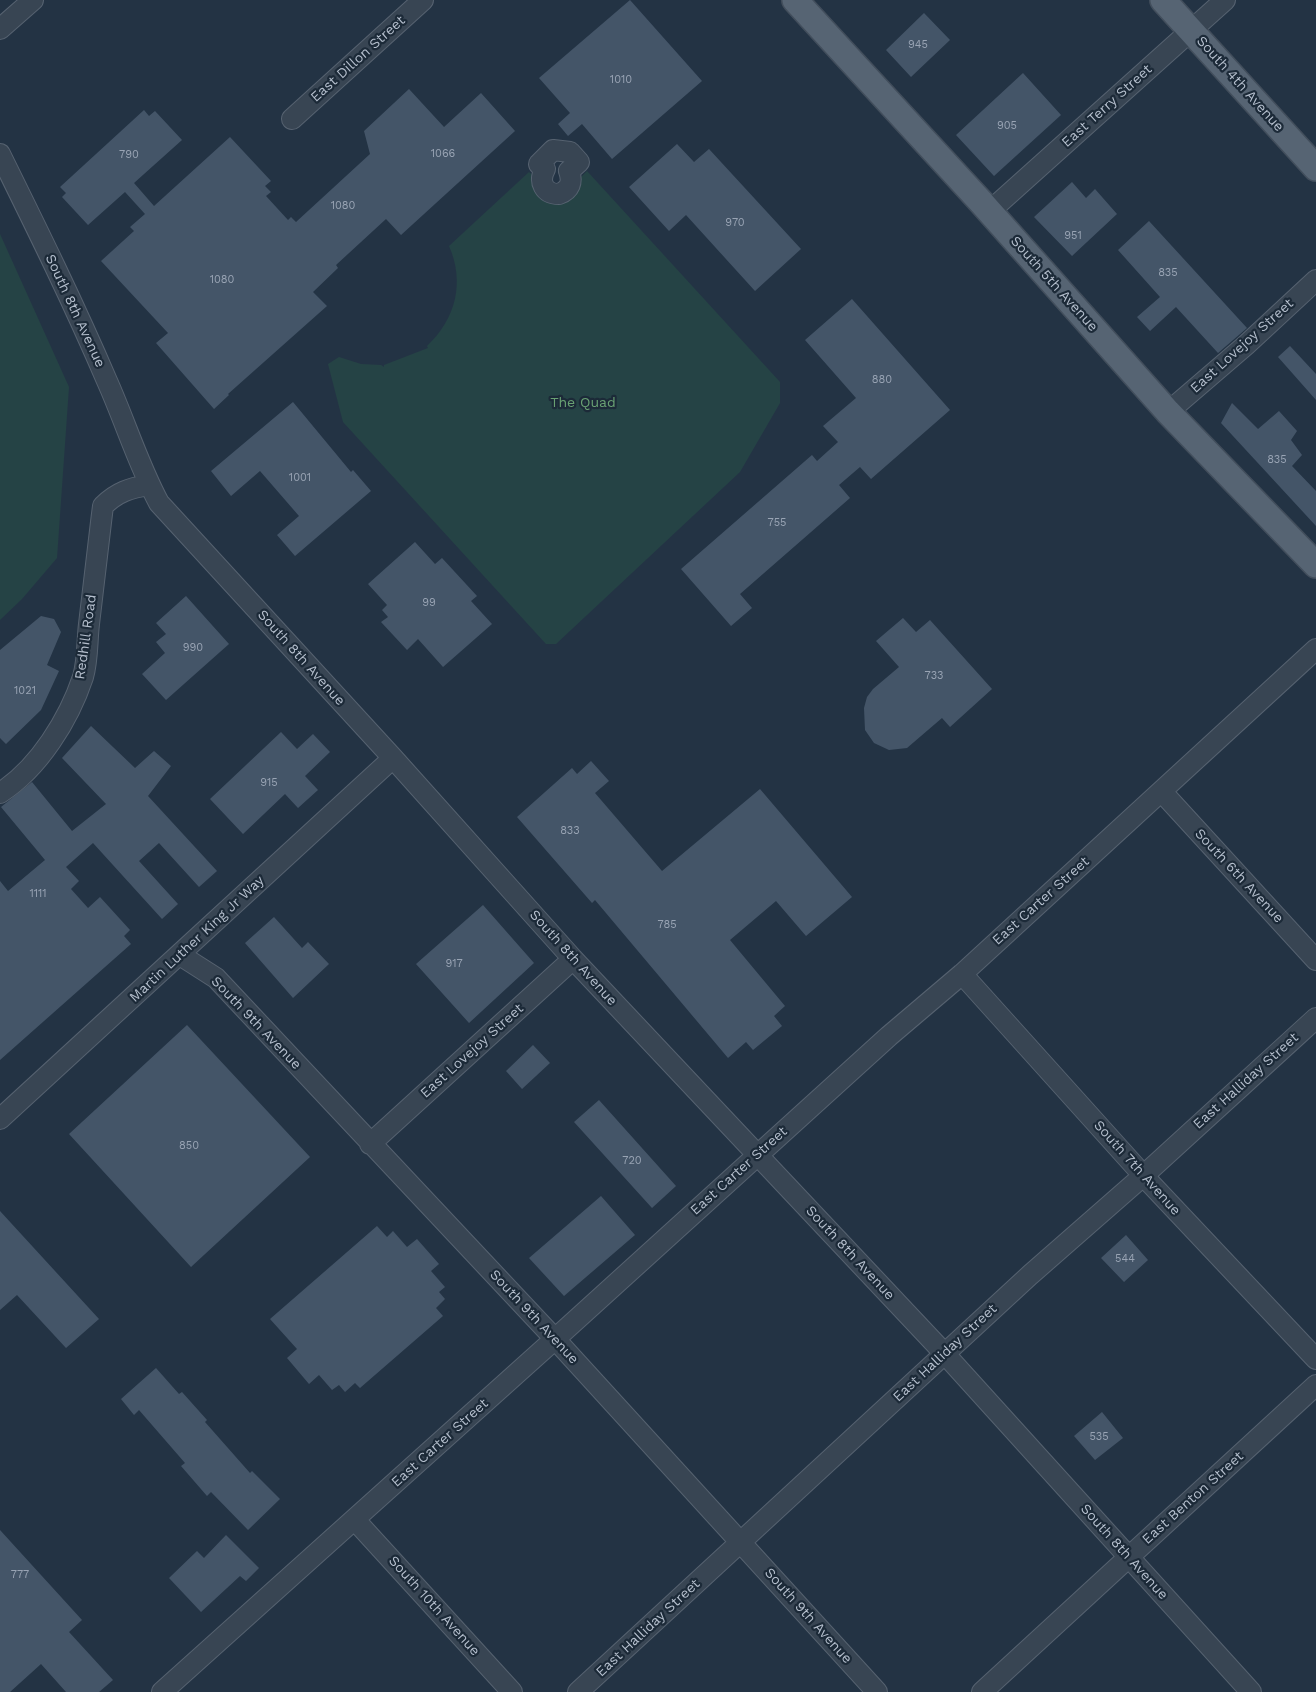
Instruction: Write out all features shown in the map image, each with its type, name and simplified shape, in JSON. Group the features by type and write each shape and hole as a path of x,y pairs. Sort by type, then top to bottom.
{"main road":[{"name":"South 4th Avenue","path":"1163,0 1316,168"},
{"name":"South 5th Avenue","path":"805,3 1168,412 1316,565"}],"street":[{"path":"0,29 32,0"},
{"name":"East Dillon Street","path":"292,119 423,0"},
{"name":"East Terry Street","path":"990,211 1225,0"},
{"name":"South 8th Avenue","path":"0,154 58,272 108,382 149,485 159,503 393,758 573,959 944,1353 1251,1692"},
{"name":"East Lovejoy Street","path":"1168,412 1246,345 1316,280"},
{"name":"Redhill Road","path":"0,793 10,787 35,761 56,732 70,708 83,675 103,506 112,497 128,488 149,485"},
{"name":"East Carter Street","path":"162,1692 355,1520 889,1036 962,974 1316,649"},
{"name":"Martin Luther King Jr Way","path":"0,1119 393,758"},
{"name":"South 6th Avenue","path":"1162,792 1316,960"},
{"name":"South 9th Avenue","path":"180,955 216,978 555,1339 877,1692"},
{"name":"East Lovejoy Street","path":"370,1144 573,959"},
{"name":"South 7th Avenue","path":"962,974 1143,1176 1316,1359"},
{"name":"East Halliday Street","path":"578,1692 944,1353 1143,1176 1316,1018"},
{"name":"East Benton Street","path":"982,1692 1316,1386"},
{"name":"South 10th Avenue","path":"355,1520 512,1692"}],"green space":[{"name":"The Quad","path":"587,171 780,382 780,403 740,472 556,644 546,644 343,422 328,364 339,357 361,364 381,365 384,367 384,365 428,348 427,346 445,324 455,299 456,273 449,246 529,172 535,177 539,190 578,180"},
{"path":"0,234 69,387 57,558 22,599 0,620"}],"building":[{"path":"630,0 702,81 612,159 582,124 568,136 558,124 570,113 539,78"},
{"path":"924,13 950,40 911,77 886,50"},
{"path":"1023,73 1061,115 994,176 956,135"},
{"path":"409,89 444,127 481,93 515,131 401,235 386,219 336,265 338,268 313,292 327,306 228,394 214,409 156,343 168,333 101,261 134,231 130,227 145,214 125,192 88,225 62,197 66,193 60,187 144,110 149,116 155,111 182,140 134,183 154,206 230,137 271,181 265,186 271,192 266,196 288,220 291,217 296,222 370,154 364,131"},
{"path":"677,144 694,162 709,149 801,249 755,291 686,215 669,231 629,187"},
{"path":"1072,182 1086,198 1095,189 1117,214 1072,256 1034,217"},
{"path":"1149,221 1247,328 1218,353 1176,307 1150,331 1137,317 1160,297 1118,250"},
{"path":"852,299 950,410 871,479 860,467 839,485 850,498 740,594 752,608 731,626 681,569 812,455 817,461 838,442 823,426 856,398 805,340"},
{"path":"1290,346 1316,374 1316,400 1278,357"},
{"path":"293,402 351,472 353,470 371,491 295,556 277,535 299,516 260,471 231,496 211,471"},
{"path":"1232,403 1258,429 1279,411 1297,431 1291,440 1302,455 1292,466 1316,491 1316,526 1221,423"},
{"path":"415,542 435,564 442,558 477,596 471,601 492,624 443,667 418,639 407,650 381,622 388,617 382,610 387,605 368,584"},
{"path":"186,596 229,644 166,700 142,674 165,653 156,642 166,634 156,623"},
{"path":"41,616 54,619 61,632 47,665 59,671 41,710 6,744 0,738 0,650"},
{"path":"903,618 916,632 930,620 992,689 950,727 942,718 907,748 889,750 874,743 865,730 864,708 867,697 873,689 899,667 876,641"},
{"path":"91,726 135,768 154,751 171,766 148,796 217,871 199,887 159,843 139,861 178,904 162,919 93,843 66,867 79,881 71,889 88,908 100,897 130,930 124,936 131,944 0,1060 0,881 8,891 45,860 1,807 32,782 72,831 106,804 62,758"},
{"path":"281,732 297,749 313,734 330,752 305,776 318,790 298,808 285,794 243,834 210,799"},
{"path":"591,761 609,781 595,793 662,871 760,789 852,897 806,936 776,901 730,940 785,1006 774,1016 782,1026 753,1050 746,1042 728,1058 595,900 592,903 517,817 572,768 577,774"},
{"path":"483,905 534,963 469,1023 416,964"},
{"path":"274,917 302,948 308,942 329,964 293,998 245,943"},
{"path":"187,1025 310,1157 191,1267 69,1134"},
{"path":"533,1045 550,1063 522,1089 506,1071"},
{"path":"599,1100 676,1186 652,1208 574,1122"},
{"path":"601,1196 635,1235 564,1296 529,1258"},
{"path":"0,1211 99,1319 66,1348 17,1295 0,1310"},
{"path":"377,1226 387,1237 393,1231 407,1247 417,1239 439,1264 431,1271 445,1287 439,1292 445,1299 436,1308 443,1316 360,1388 355,1383 345,1392 339,1385 332,1390 319,1375 309,1384 287,1358 297,1349 270,1319"},
{"path":"1126,1235 1148,1260 1124,1282 1101,1258"},
{"path":"156,1368 179,1394 182,1392 207,1420 205,1422 250,1473 252,1471 280,1499 248,1530 211,1492 207,1496 181,1466 185,1463 139,1410 134,1415 121,1399"},
{"path":"1102,1412 1123,1438 1095,1460 1074,1436"},
{"path":"0,1530 82,1620 69,1632 113,1680 99,1692 66,1692 41,1664 10,1692 0,1692"},
{"path":"226,1535 259,1568 246,1581 240,1576 201,1612 169,1578 197,1551 204,1558"}]}
